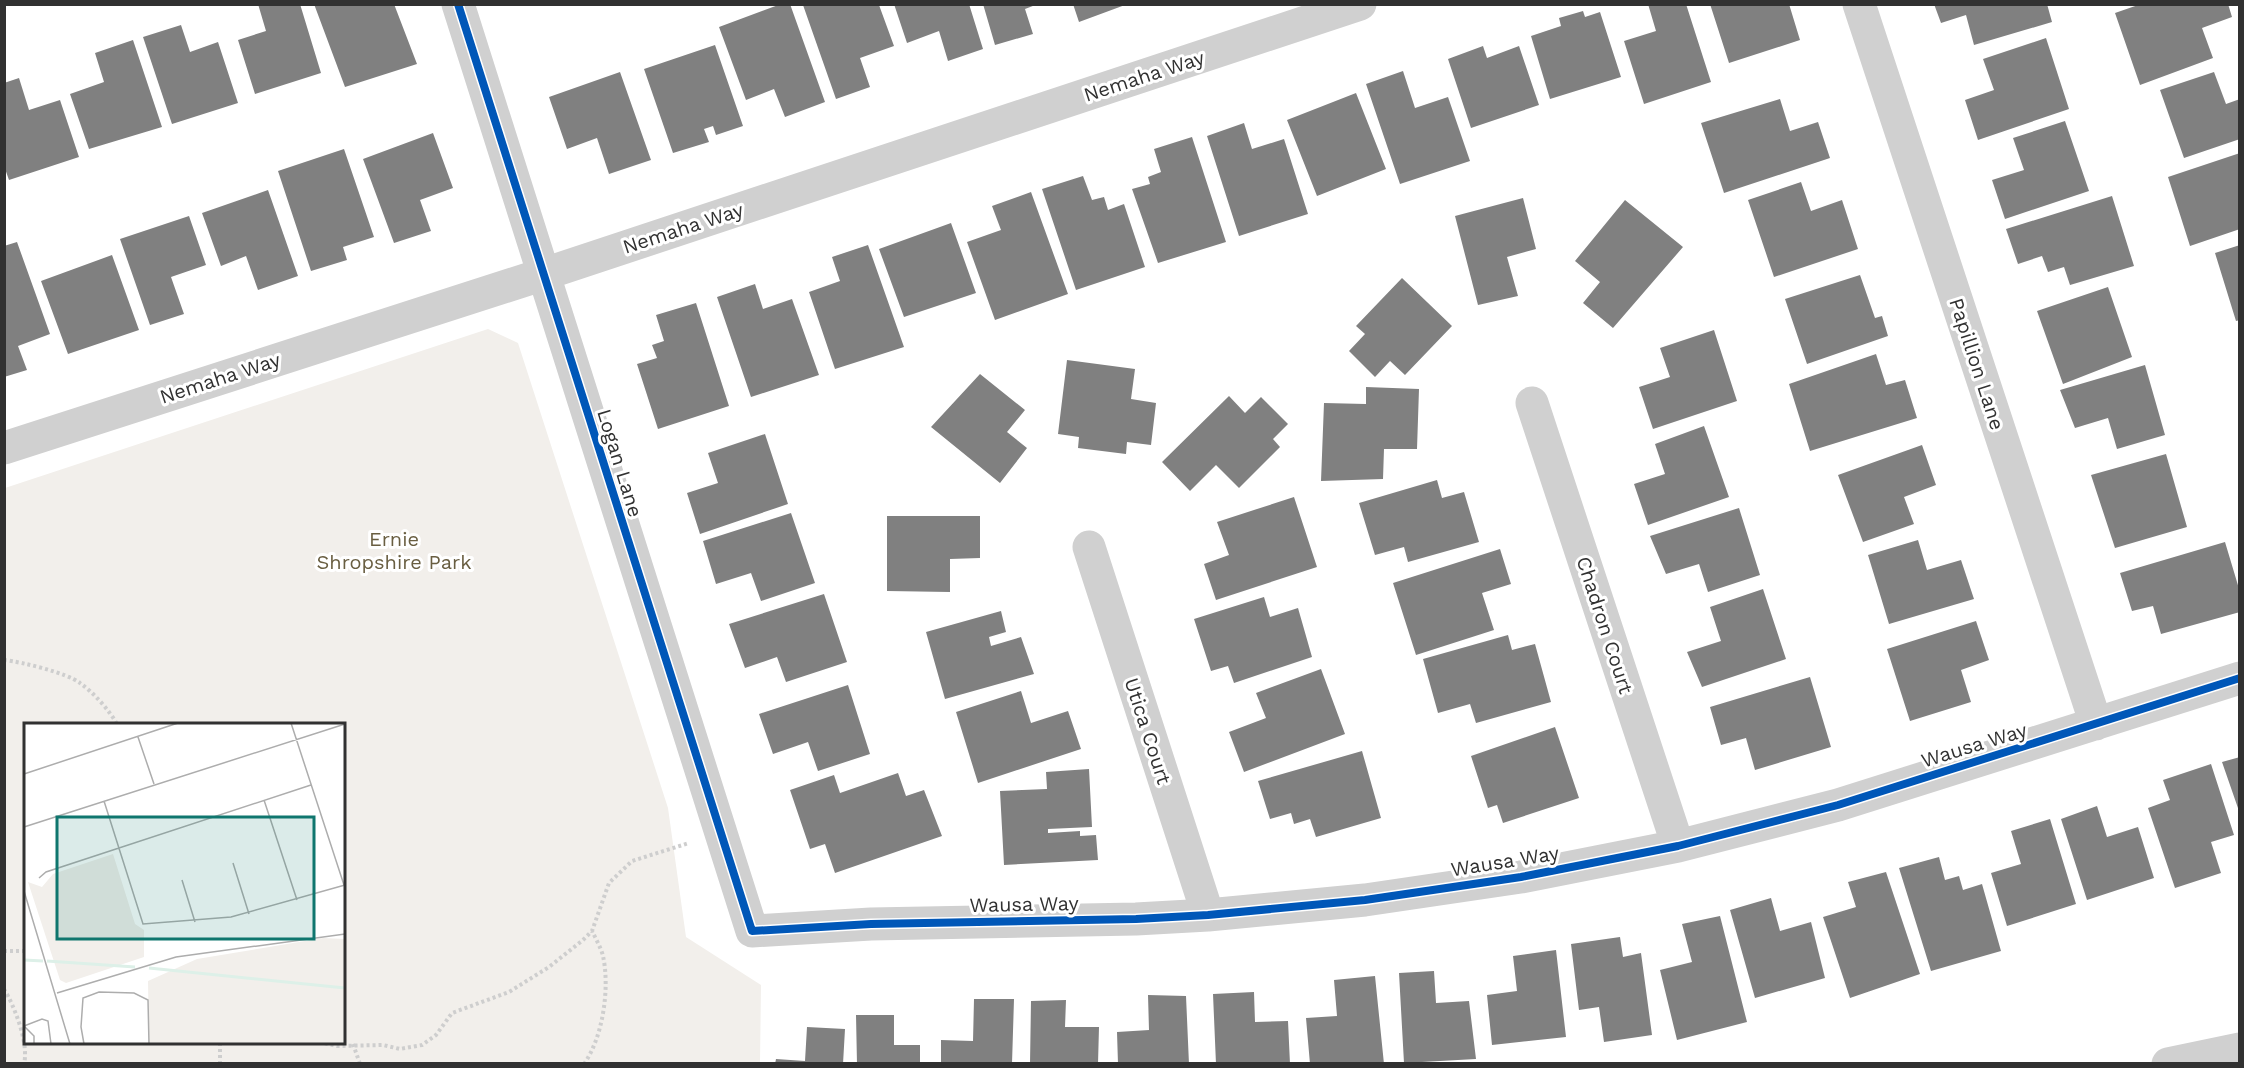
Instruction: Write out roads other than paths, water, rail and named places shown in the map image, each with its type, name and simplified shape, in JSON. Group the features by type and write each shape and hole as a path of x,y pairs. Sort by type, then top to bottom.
{"street":[{"name":"Logan Lane","path":"458,4 719,834 752,931"},
{"name":"Nemaha Way","path":"4,448 544,274 1359,4"},
{"name":"Papillion Lane","path":"1859,4 2096,724"},
{"name":"Chadron Court","path":"1532,403 1678,846"},
{"name":"Utica Court","path":"1089,547 1208,915"},
{"name":"Wausa Way","path":"752,931 871,924 1136,919 1208,915 1365,900 1521,877 1678,846 1838,805 2240,678"},
{"path":"2168,1064 2240,1049"}],"park label":[{"name":"Ernie Shropshire Park","path":"394,550"}]}
